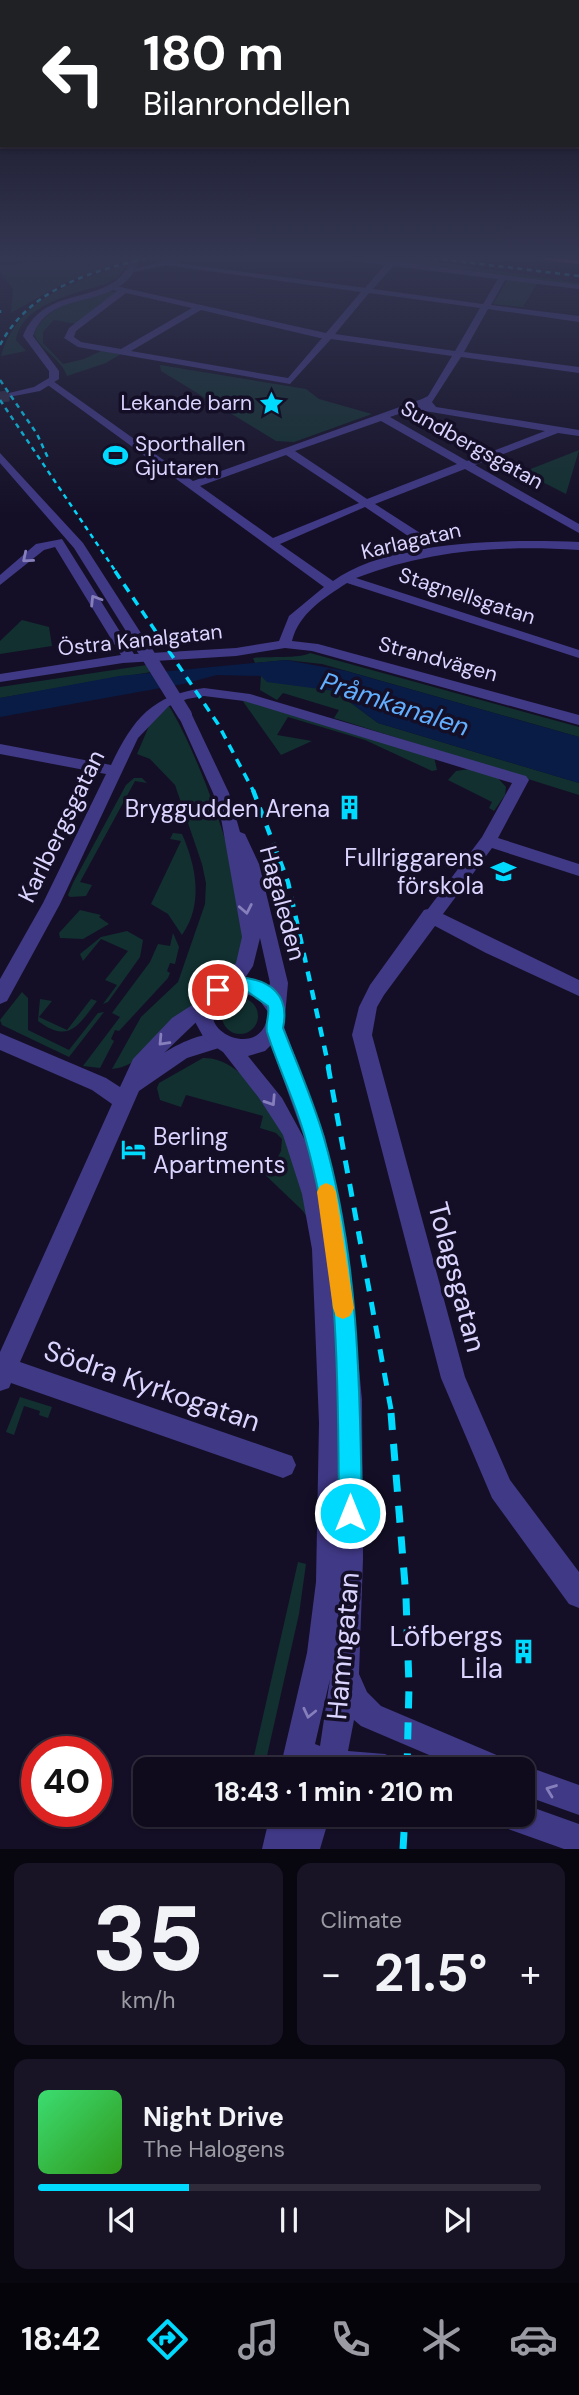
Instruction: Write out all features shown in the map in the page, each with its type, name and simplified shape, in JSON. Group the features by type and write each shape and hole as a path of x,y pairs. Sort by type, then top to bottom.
{"street":[{"path":"12,395 50,383 54,379 54,371 33,343"},
{"path":"77,343 290,381 324,343"},
{"path":"122,352 137,343"},
{"path":"390,343 579,370"},
{"path":"429,404 464,343"},
{"name":"Stagnellsgatan","path":"50,383 274,542 337,582 579,653"},
{"path":"194,484 411,405 429,404 579,433"},
{"name":"Sundbergsgatan","path":"382,417 469,464 579,529"},
{"path":"274,542 361,505 556,430"},
{"name":"Hagaleden","path":"1,451 79,546 186,715 221,793 229,818 251,937 244,966 227,986"},
{"path":"287,451 361,505 427,543"},
{"path":"0,582 40,547 58,541 130,658"},
{"name":"Karlagatan","path":"285,644 292,620 337,582 376,566 505,542 579,546"},
{"name":"Östra Kanalgatan","path":"0,678 130,658 236,652 285,644"},
{"name":"Strandvägen","path":"285,644 313,647 579,720"},
{"name":"Karlbergsgatan","path":"0,996 51,904 132,736 149,715 164,703 184,695 224,693 274,704 521,779"},
{"path":"0,749 116,771"},
{"name":"Tolagsgatan","path":"521,779 488,841 430,915 368,1007 362,1035 453,1378 501,1489 579,1594"},
{"name":"Hagaleden","path":"229,818 251,864 279,982 275,1003"},
{"path":"488,841 579,870"},
{"path":"430,915 492,948 579,988"},
{"path":"2,1371 126,1093 148,1057 179,1024 227,986 250,985 261,989 275,1003 278,1012 275,1028 251,1046 223,1044 181,1052 126,1093"},
{"path":"205,1003 203,1024 223,1044"},
{"name":"Hamngatan","path":"275,1028 314,1137 332,1216 341,1286 350,1466 344,1669 331,1757"},
{"path":"0,1041 126,1093"},
{"name":"Hamngatan","path":"223,1044 262,1087 296,1139 309,1179 322,1254 331,1391 329,1566 320,1662 297,1757"},
{"name":"Södra Kyrkogatan","path":"2,1371 283,1465"},
{"path":"344,1669 349,1689 356,1702 371,1716 468,1757"},
{"path":"535,1784 579,1800"},
{"path":"535,1823 579,1839"},
{"path":"277,1849 282,1827"},
{"path":"305,1849 311,1827"}],"green space":[{"path":"6,343 19,343 26,351 1,356"},
{"path":"40,343 43,343 63,364 84,359 103,350 121,354 106,363 67,376 60,364"},
{"path":"160,365 306,389 319,399 372,414 294,442 276,441 161,371"},
{"path":"579,450 566,494 523,472"},
{"path":"22,620 49,627 52,646 0,654 0,641"},
{"path":"310,653 579,727 579,737 322,664 286,660 255,663 253,658"},
{"path":"147,665 151,672 0,698 0,687"},
{"path":"261,676 335,691 378,723 579,783 579,795 334,718 339,710 283,693 277,700 260,690"},
{"path":"242,700 434,757 437,770 432,771 365,740 288,717 277,735 312,741 281,755"},
{"path":"169,706 195,757 222,831 241,905 243,936 239,959 220,986 147,1052 130,1063 112,1069 141,1017 178,982 205,904 206,883 202,864 175,785 150,759 137,754 149,726"},
{"path":"470,769 495,775 506,787 505,795 494,811 489,808 492,802 448,780 456,771"},
{"path":"134,778 142,778 147,783 135,781 80,882 92,885 86,896 70,897 68,895 73,883 126,785"},
{"path":"173,833 182,834 196,885 193,911 182,935 168,914 151,904 181,841 170,839"},
{"path":"80,910 101,915 99,917 109,924 83,939 60,938 59,933"},
{"path":"127,931 143,940 140,957 108,1002 103,1004 117,985 105,980 128,951 101,939 83,961 80,954 101,937"},
{"path":"173,933 179,947 175,964 170,963 167,971 170,973 168,978 119,1031 115,1030 111,1039 114,1041 100,1068 83,1066 120,1017 112,1013 150,962 158,944 170,946"},
{"path":"22,992 28,998 28,1030 69,1050 98,1013 104,1012 69,1057 2,1025 0,1020"},
{"path":"240,998 252,1004 258,1016 252,1028 240,1034 228,1028 222,1016 228,1004"},
{"path":"40,999 52,1001 39,1017 67,1030 91,999 97,1001 72,1029 65,1031 58,1031 38,1021"},
{"path":"203,1058 230,1066 243,1075 265,1099 294,1150 317,1233 303,1211 256,1166 276,1161 281,1151 282,1139 276,1133 260,1128 263,1116 186,1095 181,1107 160,1100 157,1088 159,1083"},
{"path":"20,1397 52,1407 48,1418 39,1415 40,1411 24,1406 14,1435 6,1432"},
{"path":"298,1562 306,1564 299,1614 267,1757 254,1757"}],"water":[{"name":"Pråmkanalen","path":"286,660 346,671 579,737 579,783 378,723 335,691 267,682 261,676 217,675 183,684 0,717 0,698 119,676"}],"tunnel":[{"path":"9,396 0,397 12,395"}],"railway":[{"path":"0,380 37,434 49,460"},
{"path":"0,400 116,572"},
{"path":"115,571 218,724 253,790"},
{"path":"253,790 288,882 329,1068"},
{"path":"328,1066 392,1415"},
{"path":"391,1413 406,1597 409,1686 407,1757"},
{"path":"403,1849 404,1827"}],"slow traffic":[{"path":"326,1192 332,1216 343,1308"}],"place":[{"name":"Lekande barn","path":"272,403"},
{"name":"Sporthallen Gjutaren","path":"115,456"},
{"name":"Bryggudden Arena","path":"350,808"},
{"name":"Fullriggarens förskola","path":"504,871"},
{"name":"Berling Apartments","path":"133,1150"},
{"name":"Löfbergs Lila","path":"523,1652"}],"route":[{"path":"218,990 239,984 250,985 270,995 278,1012 275,1028 284,1059 314,1137 332,1216 341,1286 349,1394 350,1513"}]}
